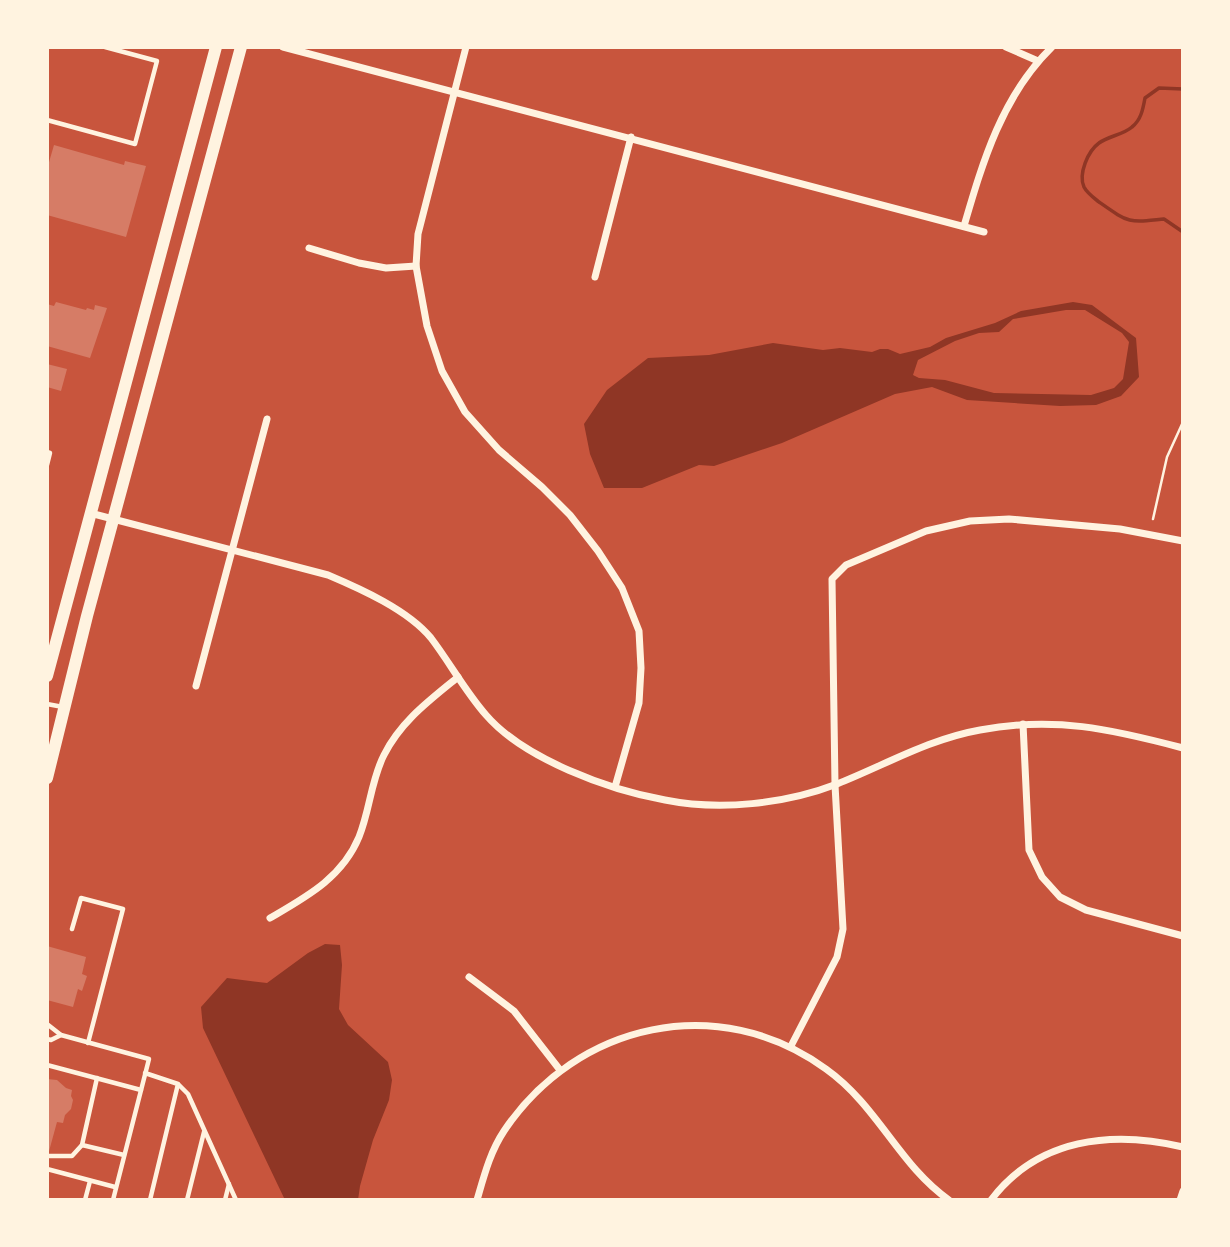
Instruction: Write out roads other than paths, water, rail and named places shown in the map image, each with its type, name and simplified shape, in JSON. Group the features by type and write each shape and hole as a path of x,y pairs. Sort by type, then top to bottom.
{"main road":[{"path":"47,676 216,47"},
{"path":"47,778 53,729 64,708 241,47"}],"street":[{"path":"283,47 984,232"},
{"path":"466,47 418,234 416,267 427,327 442,371 465,412 499,450 570,515 622,588 639,631 639,703 615,787"},
{"path":"1006,47 1038,61"},
{"path":"964,226 982,164 1002,114 1038,61 1052,47"},
{"path":"595,278 631,137"},
{"path":"309,248 386,268 416,267"},
{"path":"196,686 267,419"},
{"path":"90,513 328,575 358,587 393,607 429,636 487,717 529,751 569,771 665,801 707,805 792,797 835,785 934,741 979,730 1023,724 1079,724 1183,748"},
{"path":"791,1046 837,957 843,929 835,785 832,579 846,565 926,531 970,521 1009,519 1120,529 1183,541"},
{"path":"270,918 315,892 344,865 359,836 384,754 415,713 458,677"},
{"path":"1023,724 1028,850 1042,877 1060,897 1086,910 1183,936"},
{"path":"469,977 514,1011 560,1070"},
{"path":"477,1200 487,1166 503,1132 528,1100 560,1070 598,1048 629,1035 661,1027 698,1025 733,1028 791,1046 827,1069 877,1118 916,1171 949,1200"},
{"path":"990,1200 1037,1160 1064,1147 1093,1139 1155,1140 1183,1147"},
{"path":"1180,1200 1183,1191"}],"lane":[{"path":"47,120 135,144 157,61 105,47"},
{"path":"47,452 50,453 47,465"},
{"path":"47,704 64,708"},
{"path":"72,929 81,898 123,909 88,1043"},
{"path":"47,1024 61,1035 149,1059 113,1200"},
{"path":"47,1039 61,1035"},
{"path":"47,1065 141,1090"},
{"path":"145,1073 178,1084 188,1094 236,1200"},
{"path":"47,1156 72,1156 82,1145 97,1078"},
{"path":"150,1200 178,1084"},
{"path":"187,1200 205,1131"},
{"path":"82,1145 124,1155"},
{"path":"47,1170 115,1187"},
{"path":"85,1200 90,1181"},
{"path":"225,1200 229,1184"}],"waterway":[{"path":"1183,89 1159,88 1145,98 1138,121 1128,130 1095,147 1085,163 1082,176 1087,191 1117,214 1136,221 1164,219 1183,232"}]}
